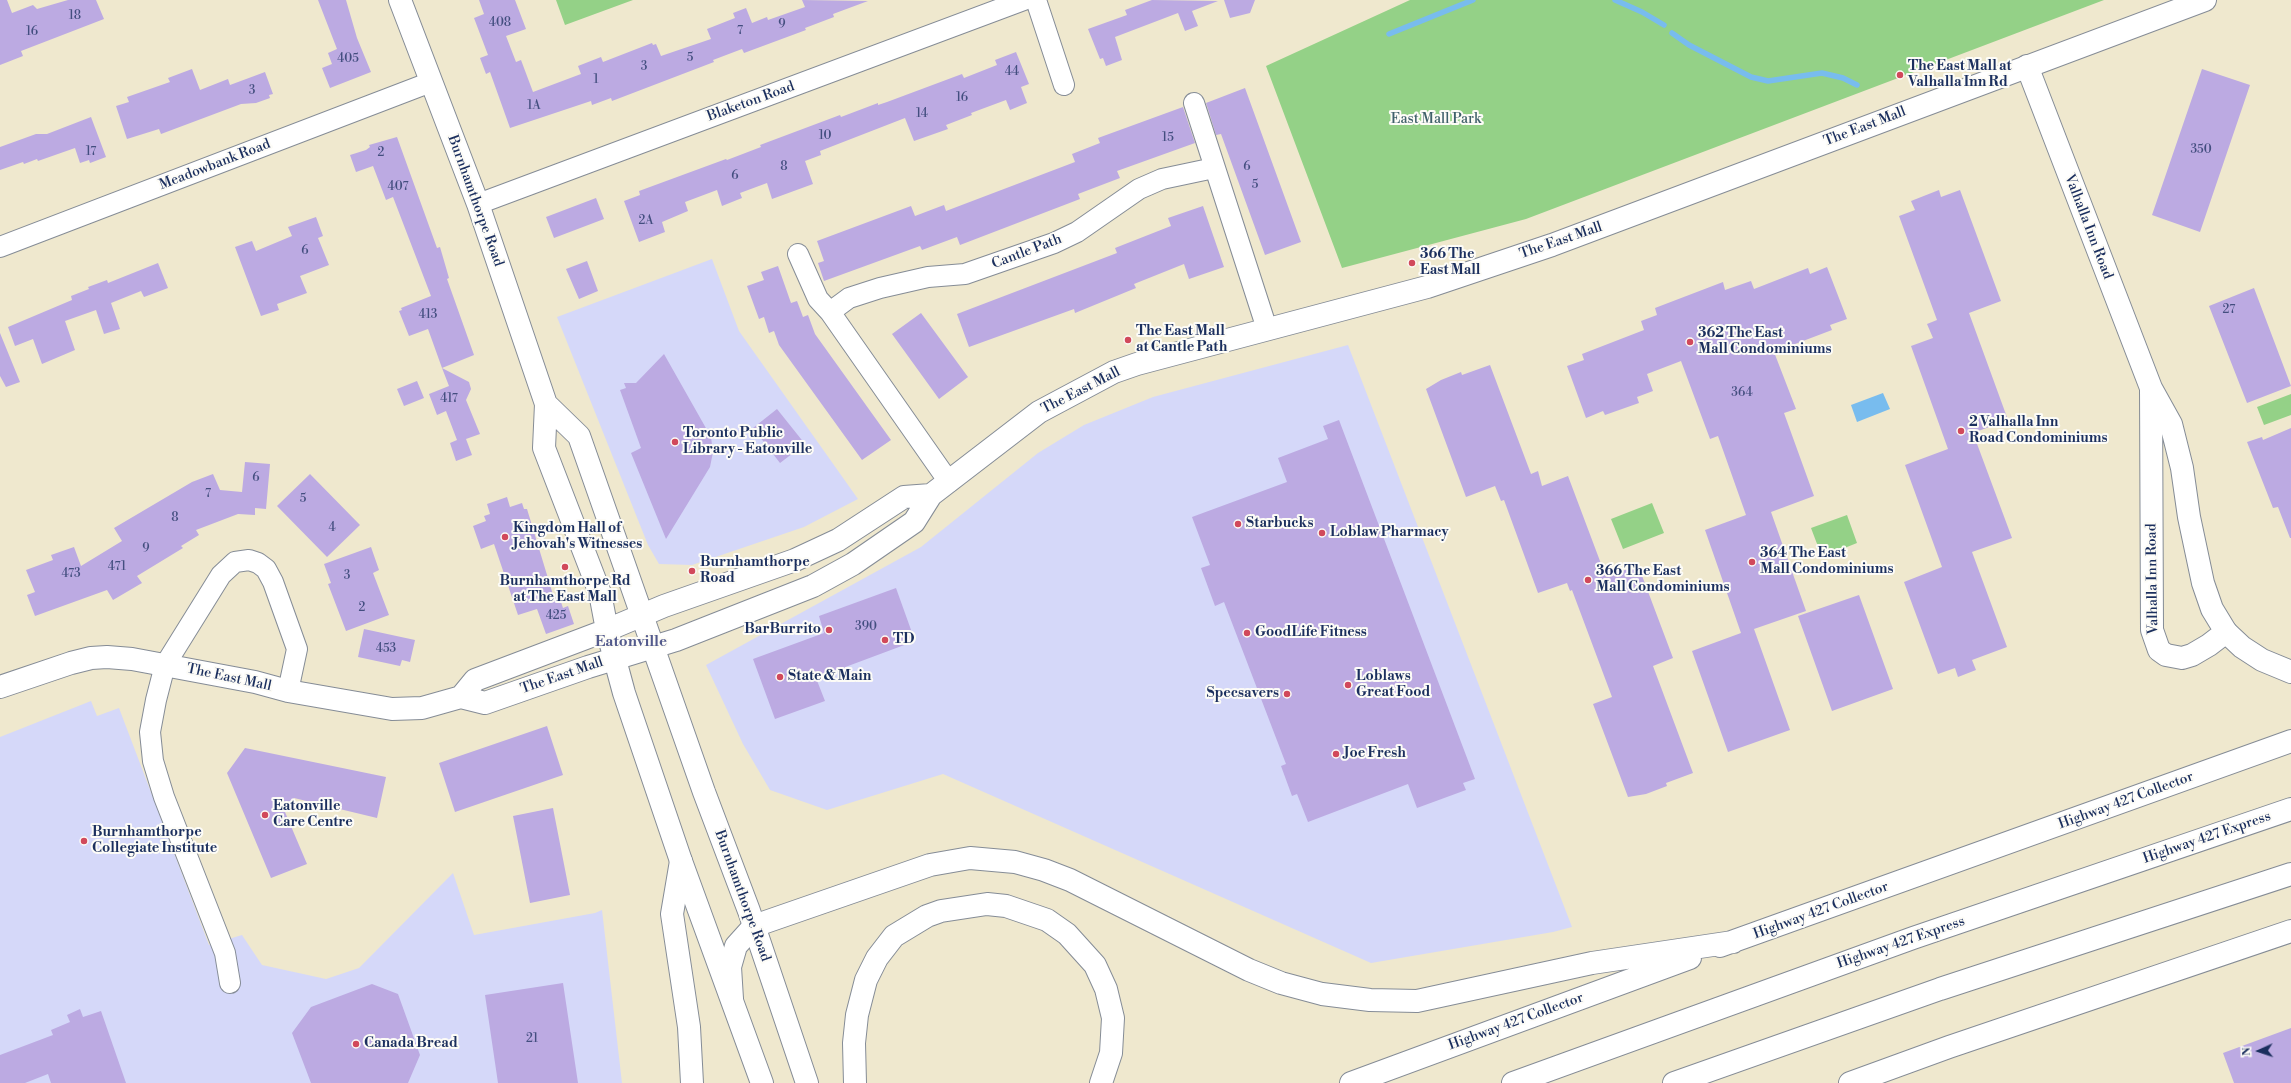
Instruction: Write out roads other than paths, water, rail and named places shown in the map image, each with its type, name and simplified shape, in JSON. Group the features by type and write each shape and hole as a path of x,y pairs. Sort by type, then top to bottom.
{"main road":[{"name":"Burnhamthorpe Road","path":"400,0 478,204 546,404 544,448 600,593 607,630 624,693 681,861 762,1083"},
{"name":"The East Mall","path":"0,687 71,663 91,658 132,659 255,682 288,691 402,709 422,708 461,697 486,703 614,658 684,638 813,586 853,564 914,522 931,495 1039,412 1098,380 1137,364 1427,287 1552,245 2205,0"},
{"name":"Valhalla Inn Road","path":"2027,66 2151,388 2170,424 2182,468 2189,517 2203,584 2212,609 2226,632 2198,652 2182,658 2166,655 2159,650 2154,640 2152,597 2151,388"},
{"name":"Burnhamthorpe Road","path":"546,404 579,436 652,647 754,926 807,1083"},
{"name":"The East Mall","path":"461,697 475,680 607,630 642,615 796,560 838,540 904,497 931,495"},
{"path":"2226,632 2242,647 2262,660 2291,672"},
{"name":"Highway 427 Collector","path":"1351,1083 1733,942 2291,741"},
{"name":"Highway 427 Express","path":"1513,1083 1913,938 2291,809"},
{"path":"732,999 730,967 736,946 754,926 930,865 970,858 1015,862 1044,870 1070,880 1249,970 1281,983 1322,994 1370,1000 1418,1000 1592,963 1733,942"},
{"path":"681,861 672,914 689,1027 692,1083"},
{"path":"1674,1083 1940,989 2291,874"},
{"path":"855,1083 854,1043 857,1014 866,980 877,958 894,936 927,916 941,911 987,904 1006,906 1047,920 1080,946 1095,965 1106,989 1113,1018 1111,1053 1101,1083"},
{"path":"1850,1083 1949,1047 2291,931"}],"street":[{"name":"Blaketon Road","path":"478,204 1024,0"},
{"path":"1036,0 1064,84"},
{"name":"Meadowbank Road","path":"0,247 431,82"},
{"path":"1194,103 1267,329"},
{"name":"Cantle Path","path":"830,312 849,298 880,288 928,276 965,274 1054,243 1077,232 1139,189 1162,179 1214,168"},
{"path":"798,254 810,285 818,299 830,312 949,482"},
{"path":"230,983 225,952 164,797 153,761 150,732 156,700 166,665 222,575 235,562 249,560 262,566 268,574 297,649 288,691"}],"water":[{"path":"1883,393 1890,409 1857,422 1851,405"}],"waterway":[{"path":"1389,34 1473,0"},
{"path":"1615,0 1642,12 1664,25"},
{"path":"1672,33 1689,45 1751,77 1768,81 1822,73 1843,78 1857,85"}],"place":[{"name":"The East Mall at Valhalla Inn Rd","path":"1900,75"},
{"name":"366 The East Mall","path":"1412,263"},
{"name":"The East Mall at Cantle Path","path":"1128,340"},
{"name":"362 The East Mall Condominiums","path":"1690,342"},
{"name":"2 Valhalla Inn Road Condominiums","path":"1961,431"},
{"name":"Toronto Public Library - Eatonville","path":"675,442"},
{"name":"Starbucks","path":"1238,524"},
{"name":"Loblaw Pharmacy","path":"1322,533"},
{"name":"Kingdom Hall of Jehovah's Witnesses","path":"505,537"},
{"name":"364 The East Mall Condominiums","path":"1752,562"},
{"name":"Burnhamthorpe Rd at The East Mall","path":"565,567"},
{"name":"Burnhamthorpe Road","path":"692,571"},
{"name":"366 The East Mall Condominiums","path":"1588,580"},
{"name":"BarBurrito","path":"829,630"},
{"name":"GoodLife Fitness","path":"1247,633"},
{"name":"TD","path":"885,640"},
{"name":"State & Main","path":"780,677"},
{"name":"Loblaws Great Food","path":"1348,685"},
{"name":"Specsavers","path":"1287,694"},
{"name":"Joe Fresh","path":"1336,754"},
{"name":"Eatonville Care Centre","path":"265,815"},
{"name":"Burnhamthorpe Collegiate Institute","path":"84,841"},
{"name":"Canada Bread","path":"356,1044"}],"district":[{"name":"Eatonville","path":"631,642"}],"park label":[{"name":"East Mall Park","path":"1436,120"}]}
